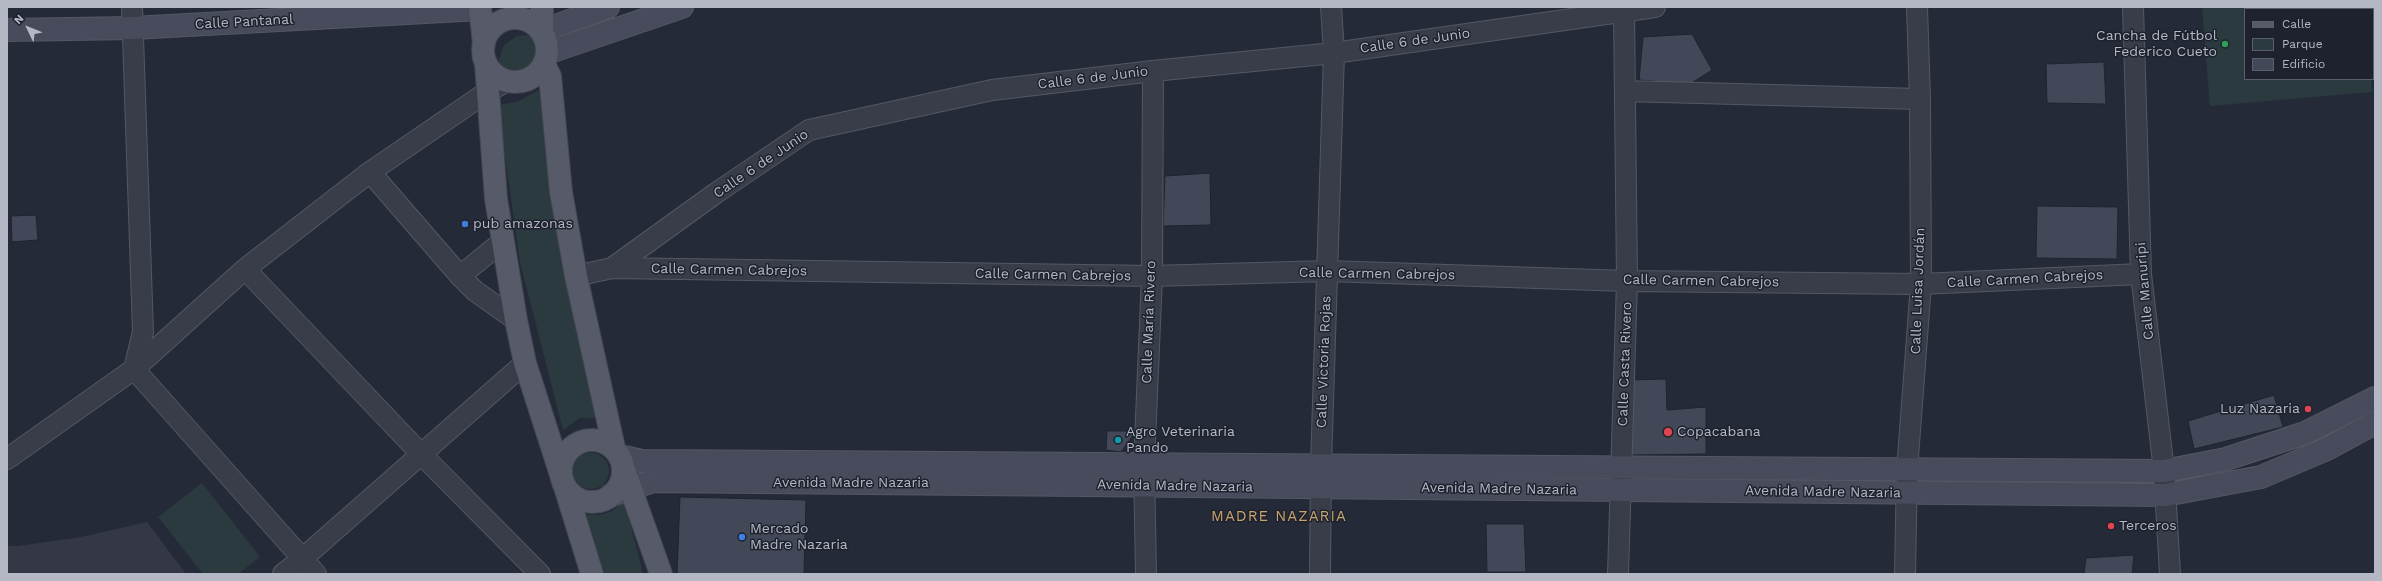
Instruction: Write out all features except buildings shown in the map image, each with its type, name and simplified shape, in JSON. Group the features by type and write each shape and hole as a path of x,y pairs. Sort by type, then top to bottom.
{"main road":[{"path":"542,7 542,31 550,76 561,192 576,276 619,457 621,492 661,574"},
{"path":"480,8 503,21"},
{"path":"480,8 496,199 516,320 525,363 592,574"},
{"path":"542,31 527,20 515,18 503,21 490,30 485,54 495,75 507,82 518,82 532,78 546,58"},
{"path":"619,457 605,442 594,439 575,444 563,459 563,482 571,494 580,499 591,502 601,500 621,492"}],"street":[{"path":"542,31 608,7"},
{"path":"546,58 682,7"},
{"name":"Calle Victoria Rojas","path":"1320,574 1321,465 1334,53 1331,7"},
{"name":"Calle 6 de Junio","path":"576,276 612,268 716,193 809,130 992,90 1153,70 1334,53 1624,10 1655,7"},
{"name":"Calle Luisa Jordán","path":"1906,574 1907,470 1921,284 1920,99 1917,7"},
{"name":"Calle Manuripi","path":"2133,7 2142,274 2164,471 2170,574"},
{"name":"Calle Pantanal","path":"7,30 132,18 480,8"},
{"name":"Calle Casta Rivero","path":"1618,574 1628,281 1624,10"},
{"path":"132,18 143,332 134,369"},
{"name":"Calle María Rivero","path":"1146,574 1145,475 1152,276 1153,70"},
{"path":"7,459 134,369 245,269 370,172 487,92 507,82"},
{"path":"1625,91 1920,99"},
{"path":"370,172 460,276 475,291 516,320"},
{"path":"460,276 503,241"},
{"name":"Calle Carmen Cabrejos","path":"612,268 1152,276 1327,271 1628,281 1921,284 2142,274"},
{"path":"245,269 421,454 540,574"},
{"path":"283,574 525,363"},
{"path":"134,369 316,574"},
{"name":"Avenida Madre Nazaria","path":"621,492 653,481 1145,475 1321,465 2164,471 2226,459 2305,433 2375,398"},
{"name":"Avenida Madre Nazaria","path":"619,457 642,461 1145,475 1321,487 2166,495 2261,477 2328,449 2375,423"}],"shaded area":[{"path":"147,522 186,574 7,574 7,546 18,546 81,537"}],"green space":[{"name":"Cancha de Fútbol Federico Cueto","path":"2202,7 2365,7 2244,8 2244,80 2371,80 2372,92 2210,106"},
{"path":"525,35 535,37 540,41 538,63 525,74 504,74 500,69 499,60 504,45 517,36"},
{"path":"539,90 565,275 597,418 580,418 563,430 520,262 498,105 517,102"},
{"path":"591,453 604,458 609,471 604,484 591,489 578,484 573,471 578,458"},
{"path":"202,483 260,557 238,574 203,574 158,517"},
{"path":"624,501 643,574 605,574 585,515 599,515 611,512"}],"place":[{"name":"Cancha de Fútbol Federico Cueto","path":"2225,44"},
{"name":"pub amazonas","path":"465,224"},
{"name":"Luz Nazaria","path":"2308,409"},
{"name":"Copacabana","path":"1668,432"},
{"name":"Agro Veterinaria Pando","path":"1118,440"},
{"name":"Terceros","path":"2111,526"},
{"name":"Mercado Madre Nazaria","path":"742,537"}],"district":[{"name":"MADRE NAZARIA","path":"1279,517"}]}
